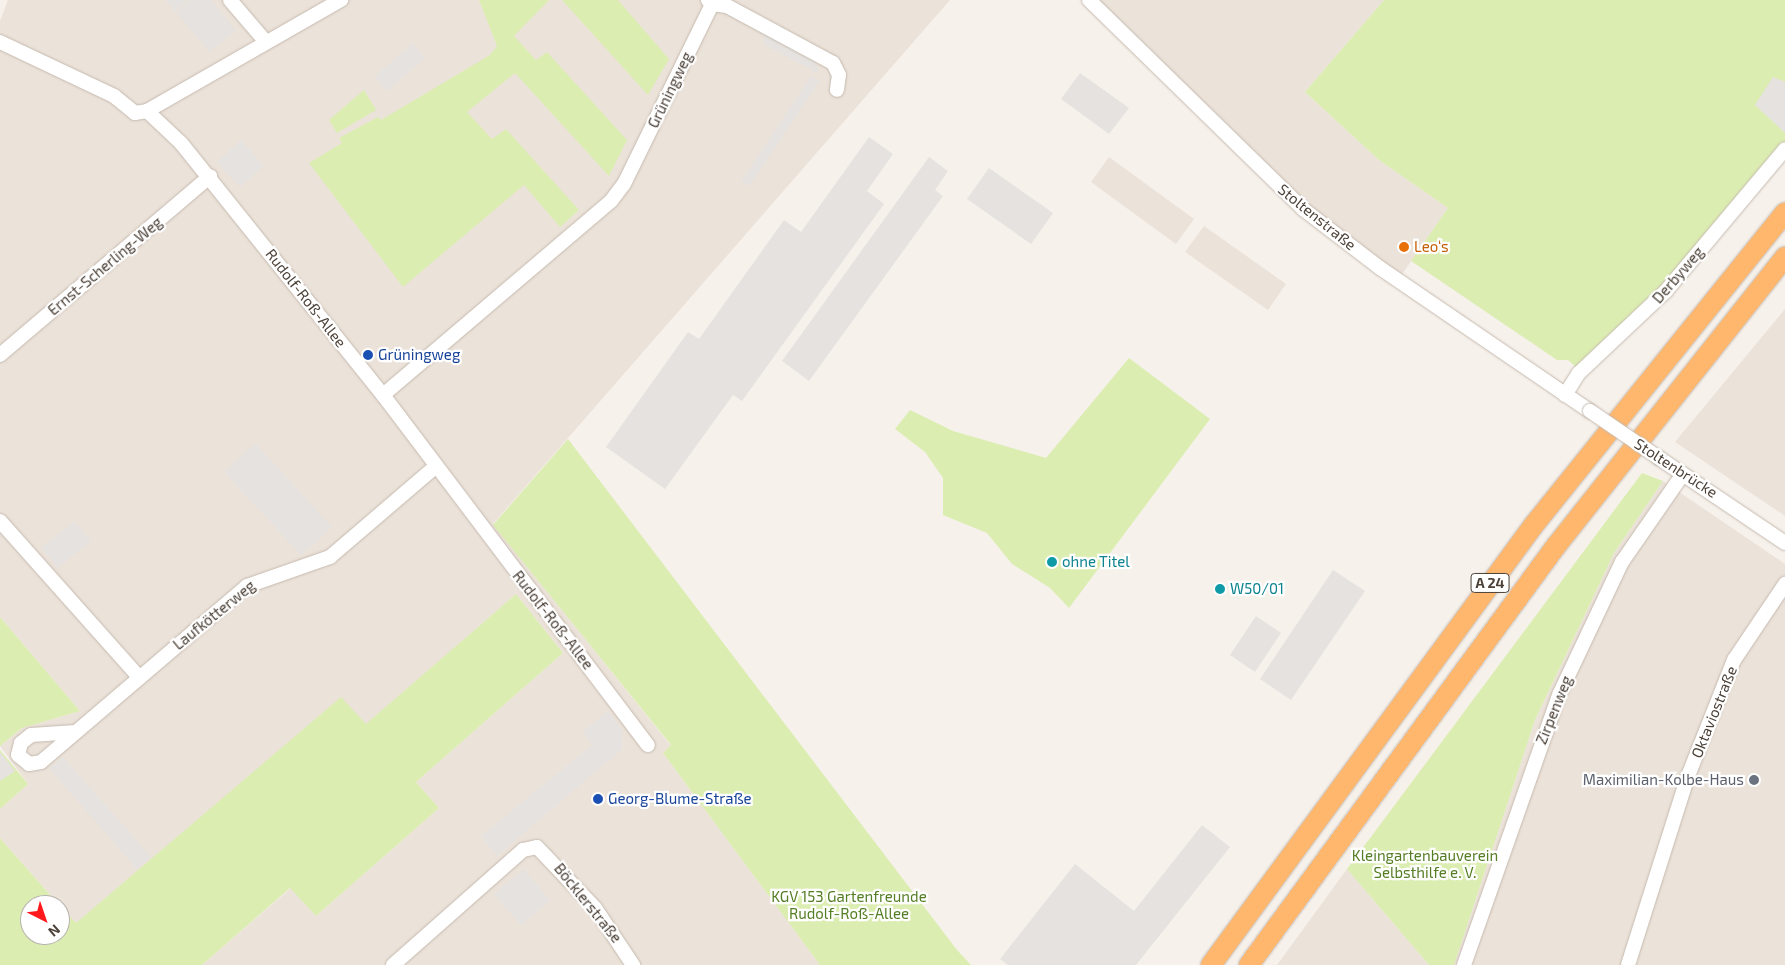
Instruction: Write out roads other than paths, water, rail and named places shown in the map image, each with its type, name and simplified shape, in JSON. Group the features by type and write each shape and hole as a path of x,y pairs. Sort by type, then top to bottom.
{"highway":[{"name":"A 24","path":"1210,965 1533,526 1785,214"},
{"name":"A 24","path":"1249,965 1556,546 1785,257"}],"street":[{"path":"230,0 266,42"},
{"path":"0,42 114,96 135,113 147,110 341,0"},
{"name":"Grüningweg","path":"383,395 611,201 624,184 710,2 727,6 833,63 839,75 837,90"},
{"name":"Stoltenstraße","path":"1097,3 1303,209 1565,395"},
{"name":"Rudolf-Roß-Allee","path":"147,110 210,176 383,395 435,467 648,745"},
{"name":"Derbyweg","path":"1565,395 1579,373 1666,291 1785,149"},
{"name":"Ernst-Scherling-Weg","path":"0,355 210,176"},
{"name":"Stoltenbrücke","path":"1565,395 1785,543"},
{"name":"Laufkötterweg","path":"76,732 138,677 247,586 330,557 435,467"},
{"name":"Zirpenweg","path":"1464,965 1560,693 1622,562 1683,474"},
{"path":"0,520 138,677"},
{"name":"Oktaviostraße","path":"1628,965 1688,776 1730,672 1754,626 1785,584"},
{"name":"Böcklerstraße","path":"393,965 523,850 537,847 595,908 633,965"}],"place":[{"name":"Leo‘s","path":"1404,247"},
{"name":"Grüningweg","path":"368,355"},
{"name":"ohne Titel","path":"1052,562"},
{"name":"W50/01","path":"1220,589"},
{"name":"Maximilian-Kolbe-Haus","path":"1754,780"},
{"name":"Georg-Blume-Straße","path":"598,799"}],"park label":[{"name":"Kleingartenbauverein Selbsthilfe e. V.","path":"1425,864"},
{"name":"KGV 153 Gartenfreunde Rudolf-Roß-Allee","path":"849,904"}]}
